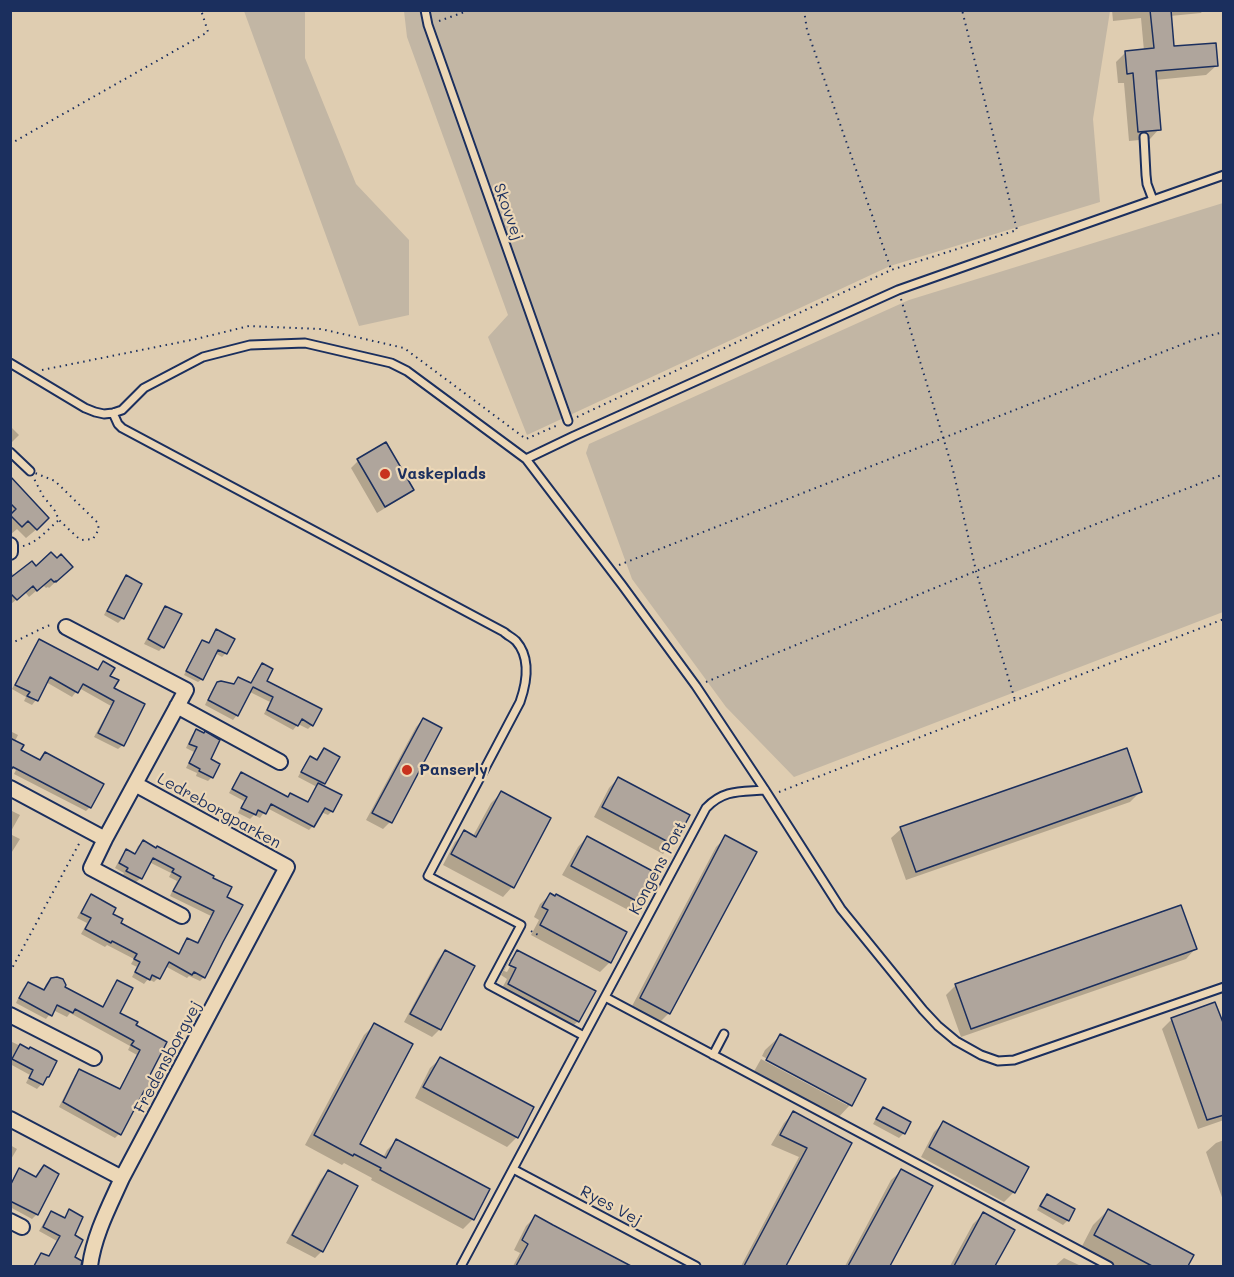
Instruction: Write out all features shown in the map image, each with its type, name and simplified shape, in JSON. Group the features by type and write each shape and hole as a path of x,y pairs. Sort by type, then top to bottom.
{"street":[{"path":"66,627 186,690 177,706 280,762"},
{"name":"Ledreborgparken","path":"177,706 91,868 182,916"},
{"name":"Ledreborgparken","path":"135,784 287,867"},
{"path":"10,788 105,839"},
{"name":"Fredensborgvej","path":"90,1266 92,1252 104,1216 122,1178 287,867"},
{"path":"10,1015 94,1058"},
{"path":"10,1119 122,1178"}],"lane":[{"name":"Skovvej","path":"425,10 428,25 568,421"},
{"path":"1144,136 1147,184 1153,200"},
{"path":"526,459 898,290 1224,175"},
{"path":"10,363 85,408 104,414 122,410 144,388 202,357 250,345 305,344 391,363 407,371 526,459 696,686 841,909 922,1010 956,1041 981,1055 998,1061 1014,1060 1224,987"},
{"path":"113,413 122,428 494,627 516,641 527,667 526,685 520,702 428,876 521,925 489,985 584,1036"},
{"path":"10,452 30,471"},
{"name":"Kongens Port","path":"461,1266 706,808 721,796 765,790"},
{"path":"605,997 1109,1266"},
{"path":"713,1055 724,1034"},
{"name":"Ryes Vej","path":"513,1169 696,1266"}],"path":[{"path":"10,144 208,32 201,10"},
{"path":"428,25 470,10"},
{"path":"804,10 807,30 891,270"},
{"path":"28,373 249,326 321,329 404,348 526,439 891,270 1017,230 962,10"},
{"path":"898,290 953,470 976,571 1015,700"},
{"path":"616,566 1196,339 1224,332"},
{"path":"30,471 55,481 97,522 99,529 93,539 82,540 59,520 30,471"},
{"path":"696,686 976,571 1224,474"},
{"path":"11,549 29,545 59,520"},
{"path":"765,790 777,793 1224,619"},
{"path":"10,644 47,626 55,625 64,630 66,627"},
{"path":"10,972 87,830"}],"shaded area":[{"path":"244,11 305,11 305,58 356,184 409,240 409,315 359,326"},
{"path":"404,11 1110,11 1093,119 1100,202 890,266 527,435 488,337 508,315 407,37"},
{"path":"1223,203 1223,612 794,777 726,707 632,579 586,453 589,444 909,300"}],"building":[{"path":"1150,10 1171,10 1174,46 1216,43 1218,66 1156,71 1161,130 1138,132 1133,73 1127,74 1125,51 1154,48"},
{"name":"Vaskeplads","path":"386,442 414,490 385,507 357,459"},
{"path":"10,476 49,518 37,530 28,521 22,527 10,515 16,509 10,503"},
{"path":"51,552 57,558 61,554 73,567 56,582 51,579 37,591 33,586 17,600 10,593 10,578 32,561 36,566"},
{"path":"126,575 142,584 124,619 107,611"},
{"path":"165,606 182,614 164,648 148,639"},
{"path":"216,629 235,639 227,654 218,650 203,680 186,671 202,640 209,643"},
{"path":"39,639 98,670 103,661 115,668 110,676 119,680 114,688 145,704 124,746 98,733 114,701 83,684 78,693 50,677 38,701 27,696 30,692 15,685"},
{"path":"262,663 273,669 267,681 322,709 313,726 302,719 298,726 267,710 273,697 253,687 238,716 208,700 217,682 234,684 238,677 251,683"},
{"name":"Panserly","path":"423,718 442,728 392,823 372,813"},
{"path":"196,729 204,733 205,731 220,740 211,759 220,764 213,778 189,763 197,747 189,744"},
{"path":"10,738 24,745 21,750 40,760 45,752 104,784 91,808 13,767 10,771"},
{"path":"324,748 340,757 325,784 301,772 310,756 317,760"},
{"path":"1127,748 1142,792 916,872 900,827"},
{"path":"241,772 288,797 290,793 308,802 318,783 342,795 333,812 325,808 314,827 271,804 266,814 258,810 256,815 241,808 247,797 232,789"},
{"path":"618,777 690,815 674,845 602,807"},
{"path":"501,791 551,818 514,888 451,854 464,830 476,837"},
{"path":"725,835 757,852 670,1014 640,998"},
{"path":"587,836 658,874 642,904 571,866"},
{"path":"143,840 232,887 227,897 243,905 205,978 194,972 192,975 169,962 160,979 152,975 150,980 135,972 140,962 134,959 137,954 85,929 91,918 81,913 91,894 116,908 113,914 123,919 121,923 179,954 187,938 198,943 214,911 173,891 181,877 172,872 174,869 153,858 142,879 126,871 128,868 119,863 126,849 135,854"},
{"path":"550,893 555,896 556,894 627,932 611,963 540,925 548,910 542,907"},
{"path":"1181,905 1197,949 971,1029 955,984"},
{"path":"445,950 475,966 441,1030 410,1014"},
{"path":"517,950 596,991 579,1022 508,984 516,968 509,965"},
{"path":"51,978 63,979 65,987 103,1007 117,980 133,988 120,1013 138,1022 136,1025 167,1042 149,1077 156,1081 150,1091 147,1089 144,1091 121,1135 63,1102 79,1069 120,1089 140,1050 131,1045 134,1041 75,1009 73,1013 57,1005 52,1016 19,998 28,982 44,990"},
{"path":"1215,1002 1224,1025 1224,1115 1207,1120 1171,1018"},
{"path":"374,1023 413,1044 360,1144 386,1158 396,1139 490,1189 474,1220 380,1170 381,1168 314,1135"},
{"path":"780,1034 866,1079 852,1106 766,1060"},
{"path":"20,1044 57,1061 43,1085 29,1078 33,1070 12,1059"},
{"path":"440,1057 534,1107 518,1138 423,1087"},
{"path":"883,1107 911,1122 905,1134 876,1119"},
{"path":"793,1111 852,1143 786,1266 744,1266 807,1148 780,1135"},
{"path":"943,1121 1029,1167 1015,1193 929,1147"},
{"path":"44,1165 59,1174 38,1215 10,1201 10,1186 19,1168 36,1177"},
{"path":"901,1169 933,1186 890,1266 848,1266"},
{"path":"328,1170 358,1186 323,1252 292,1235"},
{"path":"1047,1194 1075,1209 1069,1221 1040,1206"},
{"path":"69,1209 83,1217 75,1235 83,1240 75,1257 82,1261 81,1266 34,1266 41,1253 49,1256 60,1236 43,1227 51,1211 65,1218"},
{"path":"1108,1209 1194,1255 1188,1266 1152,1266 1094,1235"},
{"path":"983,1212 1015,1230 995,1266 954,1266"},
{"path":"535,1215 631,1266 516,1266 528,1244 522,1240"}],"place":[{"name":"Vaskeplads","path":"385,474"},
{"name":"Panserly","path":"407,770"}]}
